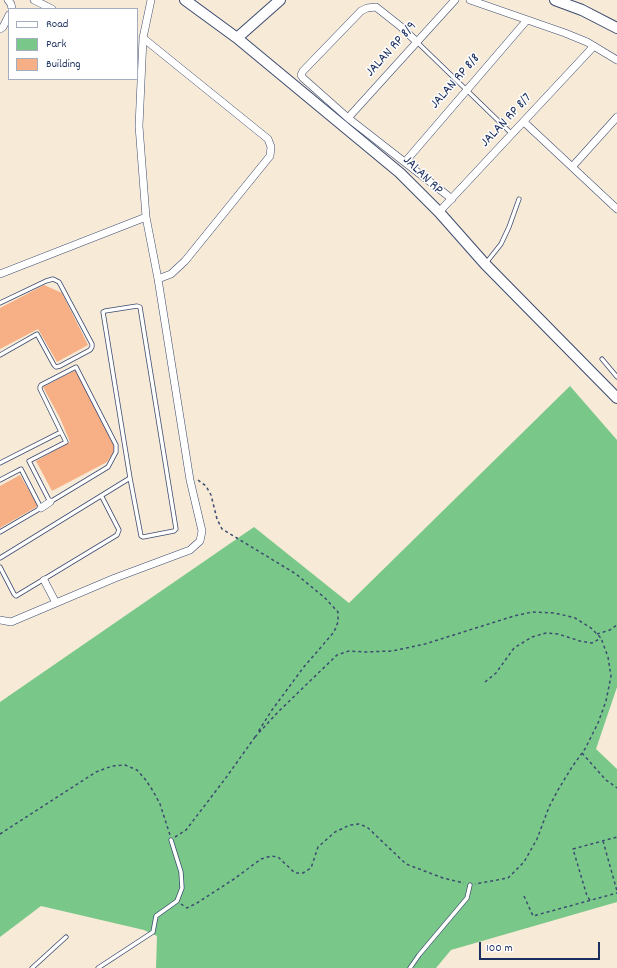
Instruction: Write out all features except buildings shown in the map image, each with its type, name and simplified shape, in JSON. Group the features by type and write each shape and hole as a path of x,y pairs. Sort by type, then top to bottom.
{"street":[{"path":"34,0 50,8"},
{"path":"0,620 11,622 115,578 190,550 200,541 202,531 190,480 158,280 146,217 139,126 139,53 150,0"},
{"name":"JALAN RP","path":"185,0 237,38 400,173 439,212 485,264 617,398"},
{"path":"237,38 278,0"},
{"name":"JALAN RP 8/9","path":"348,118 455,0"},
{"path":"470,0 566,33 594,46 617,60"},
{"path":"555,0 582,10 617,28"},
{"path":"417,42 376,7 367,8 361,11 303,71 301,75 348,118 452,199"},
{"path":"0,28 4,27 8,17"},
{"name":"JALAN RP 8/8","path":"405,162 527,20"},
{"path":"143,38 268,139 271,147 270,156 185,261 171,274 158,280"},
{"name":"JALAN RP 8/7","path":"439,212 594,46"},
{"path":"572,167 617,117"},
{"path":"524,122 617,209"},
{"path":"0,274 146,217"},
{"path":"41,508 50,502"},
{"path":"44,580 56,603"}],"lane":[{"path":"417,42 512,134"},
{"path":"485,264 501,244 519,199"},
{"path":"0,304 46,280 59,282 92,347 90,350 56,367 37,334 0,355"},
{"path":"138,306 140,307 176,529 174,531 144,537 141,536 130,478 103,312 138,306"},
{"path":"602,359 617,377"},
{"path":"76,367 116,445 116,452 108,467 50,502 28,461 66,442 40,387 41,385 76,367"},
{"path":"0,462 61,432"},
{"path":"0,480 21,469 41,508 0,532"},
{"path":"0,558 102,497 130,478"},
{"path":"0,567 16,596 119,532 102,497"},
{"path":"98,968 153,932 156,916 177,902 182,888 181,872 171,840"},
{"path":"410,968 419,955 468,898 470,885"},
{"path":"32,968 66,937"}],"path":[{"path":"0,834 96,772 112,766 125,765 137,770 153,790 160,804 171,840 186,830 226,779 272,710 303,668 334,632 338,622 338,612 325,598 296,574 222,529 206,486 200,480 190,480"},
{"path":"177,902 187,908 192,906 234,879 261,859 271,856 278,857 295,872 303,873 311,868 318,847 336,832 350,825 359,824 367,827 406,864 443,878 470,885 494,882 508,878 524,862 537,839 549,807 558,790 582,753 598,723 606,701 611,676 608,657 601,638 591,628 575,618 555,613 532,612 514,616 425,644 392,651 349,651 337,655 278,712 255,737"},
{"path":"597,634 610,630 617,625"},
{"path":"485,682 496,673 514,648 532,637 546,633 558,634 592,643 601,638"},
{"path":"582,753 606,780 617,788"},
{"path":"590,900 587,896 573,849 617,837"},
{"path":"524,896 533,916 617,892 603,841"}],"green space":[{"path":"570,386 617,440 617,687 596,749 617,769 617,902 451,950 436,968 156,968 157,936 144,930 41,906 0,937 0,702 254,527 349,603"}]}
